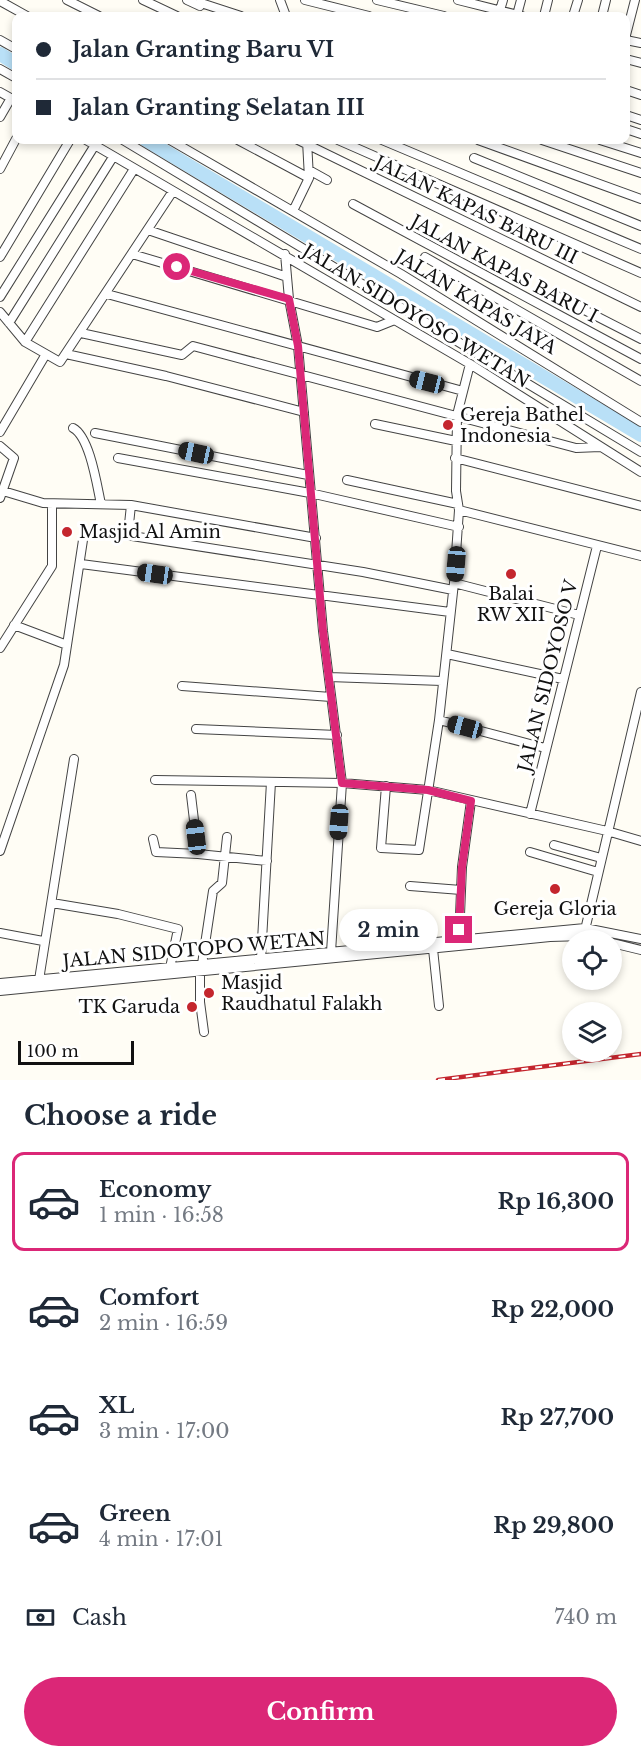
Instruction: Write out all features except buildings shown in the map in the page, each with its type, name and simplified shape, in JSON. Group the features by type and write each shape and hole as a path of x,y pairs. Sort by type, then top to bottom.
{"street":[{"path":"67,0 91,12"},
{"path":"143,0 168,12"},
{"path":"187,0 200,6 201,1 230,12"},
{"path":"305,0 353,12"},
{"path":"377,0 427,12"},
{"path":"501,10 503,0"},
{"path":"630,19 635,0"},
{"path":"464,1 507,12"},
{"path":"0,2 19,12"},
{"path":"0,117 12,102"},
{"path":"0,169 13,144"},
{"path":"0,257 68,144"},
{"name":"JALAN SIDOYOSO WETAN","path":"92,144 285,254 392,321 470,364 641,472"},
{"path":"130,144 641,452"},
{"name":"JALAN KAPAS JAYA","path":"177,144 401,274 641,422"},
{"path":"246,144 309,174 327,180"},
{"path":"293,211 309,174 307,144"},
{"name":"JALAN KAPAS BARU III","path":"311,144 641,308"},
{"path":"347,144 641,273"},
{"path":"392,144 641,249"},
{"path":"489,144 641,199"},
{"path":"554,144 641,173"},
{"path":"613,144 641,153"},
{"path":"0,297 95,146"},
{"path":"9,323 114,157"},
{"path":"474,158 641,226"},
{"path":"25,342 134,169"},
{"path":"0,312 25,342 60,363 173,191"},
{"name":"JALAN KAPAS BARU I","path":"353,204 641,359"},
{"path":"148,230 287,277"},
{"path":"132,254 377,327 392,321"},
{"path":"285,254 289,299 298,346 308,476 342,783 331,952"},
{"path":"425,257 641,381"},
{"path":"106,294 463,391"},
{"path":"557,296 641,339"},
{"path":"81,333 182,355 193,346 576,448 600,447"},
{"path":"0,432 46,354"},
{"path":"66,354 166,376 304,412"},
{"path":"386,786 381,848 419,850 439,720 459,528 455,458 457,415 470,364"},
{"path":"375,424 456,441"},
{"path":"73,428 79,432 88,451 101,504"},
{"path":"95,433 308,476"},
{"path":"0,446 14,458 1,494 52,505 131,505 316,538"},
{"path":"118,458 310,493 459,528"},
{"path":"455,458 641,506"},
{"path":"347,480 459,507 641,556"},
{"path":"0,648 52,567 52,505"},
{"path":"128,534 131,505"},
{"path":"100,531 453,586 579,615"},
{"path":"0,851 64,665 83,540"},
{"name":"JALAN SIDOYOSO V","path":"530,814 597,546"},
{"path":"81,564 450,612"},
{"path":"14,625 67,645"},
{"path":"447,654 563,679"},
{"path":"329,677 442,681"},
{"path":"182,686 331,697"},
{"path":"584,930 641,692"},
{"path":"439,720 545,748"},
{"path":"196,729 337,735"},
{"path":"39,980 43,941 52,903 74,759"},
{"path":"155,780 342,783 428,790 607,831 641,841"},
{"path":"261,958 262,908 271,782"},
{"path":"191,795 198,854"},
{"path":"459,939 465,837 471,801"},
{"path":"204,1032 200,1002 201,968 213,891 222,883 227,837"},
{"path":"153,839 156,852 267,861"},
{"path":"554,845 601,858"},
{"path":"531,852 598,872"},
{"path":"410,886 461,890"},
{"path":"52,903 151,922 178,930 170,968"},
{"path":"0,933 43,941"},
{"name":"JALAN SIDOTOPO WETAN","path":"0,991 459,939 562,933"},
{"name":"JALAN SIDOTOPO WETAN","path":"0,983 170,968 201,968 261,958 331,952 433,949 562,934"},
{"name":"JALAN SIDOTOPO WETAN","path":"622,937 641,939"},
{"path":"622,945 641,950"},
{"path":"433,949 439,1006"}],"waterway":[{"path":"0,54 12,62"},
{"path":"153,144 641,435"}],"railway":[{"path":"438,1080 641,1054"}],"place":[{"name":"Gereja Bathel Indonesia","path":"448,425"},
{"name":"Masjid Al Amin","path":"67,532"},
{"name":"Balai RW XII","path":"511,574"},
{"name":"Gereja Gloria","path":"555,889"},
{"name":"Masjid Raudhatul Falakh","path":"209,993"},
{"name":"TK Garuda","path":"192,1007"}],"route":[{"path":"177,267 289,299 298,346 323,631 342,783 428,790 471,801 462,867 459,930"}]}
